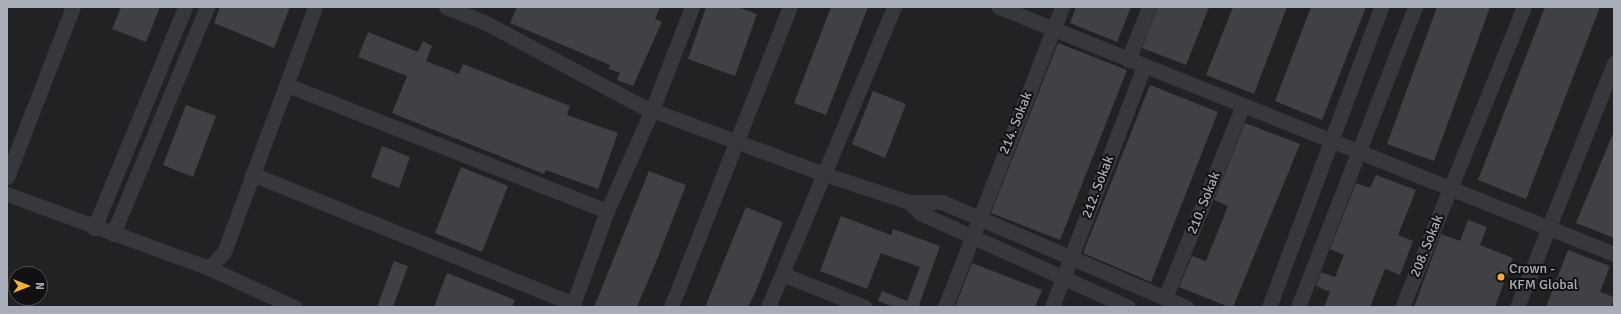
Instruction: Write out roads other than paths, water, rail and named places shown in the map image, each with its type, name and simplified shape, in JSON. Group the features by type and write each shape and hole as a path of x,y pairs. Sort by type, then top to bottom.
{"street":[{"path":"7,177 73,7"},
{"path":"94,228 185,7"},
{"path":"114,234 207,7"},
{"path":"209,268 224,252 252,174 287,85 314,7"},
{"path":"446,7 484,22 652,110 824,174 909,202 942,202 1071,260 1186,307"},
{"path":"252,174 573,305 607,211 652,110 692,7"},
{"path":"671,307 790,7"},
{"path":"768,307 894,7"},
{"path":"999,7 1242,107 1332,141 1358,149 1451,186 1614,254"},
{"name":"214. Sokak","path":"973,238 978,218 1062,7"},
{"path":"1128,60 1149,7"},
{"path":"1269,307 1381,7"},
{"path":"1298,307 1358,149 1415,7"},
{"name":"208. Sokak","path":"1402,307 1524,7"},
{"path":"1517,307 1614,63"},
{"name":"212. Sokak","path":"1052,307 1144,66"},
{"path":"287,85 607,211"},
{"name":"210. Sokak","path":"1165,298 1242,107"},
{"path":"7,194 94,228 209,268 294,307"},
{"path":"909,202 920,213 1062,280 1128,307"},
{"path":"945,307 973,238"},
{"path":"782,274 865,307"}],"place":[{"name":"Crown - KFM Global","path":"1501,277"}]}
